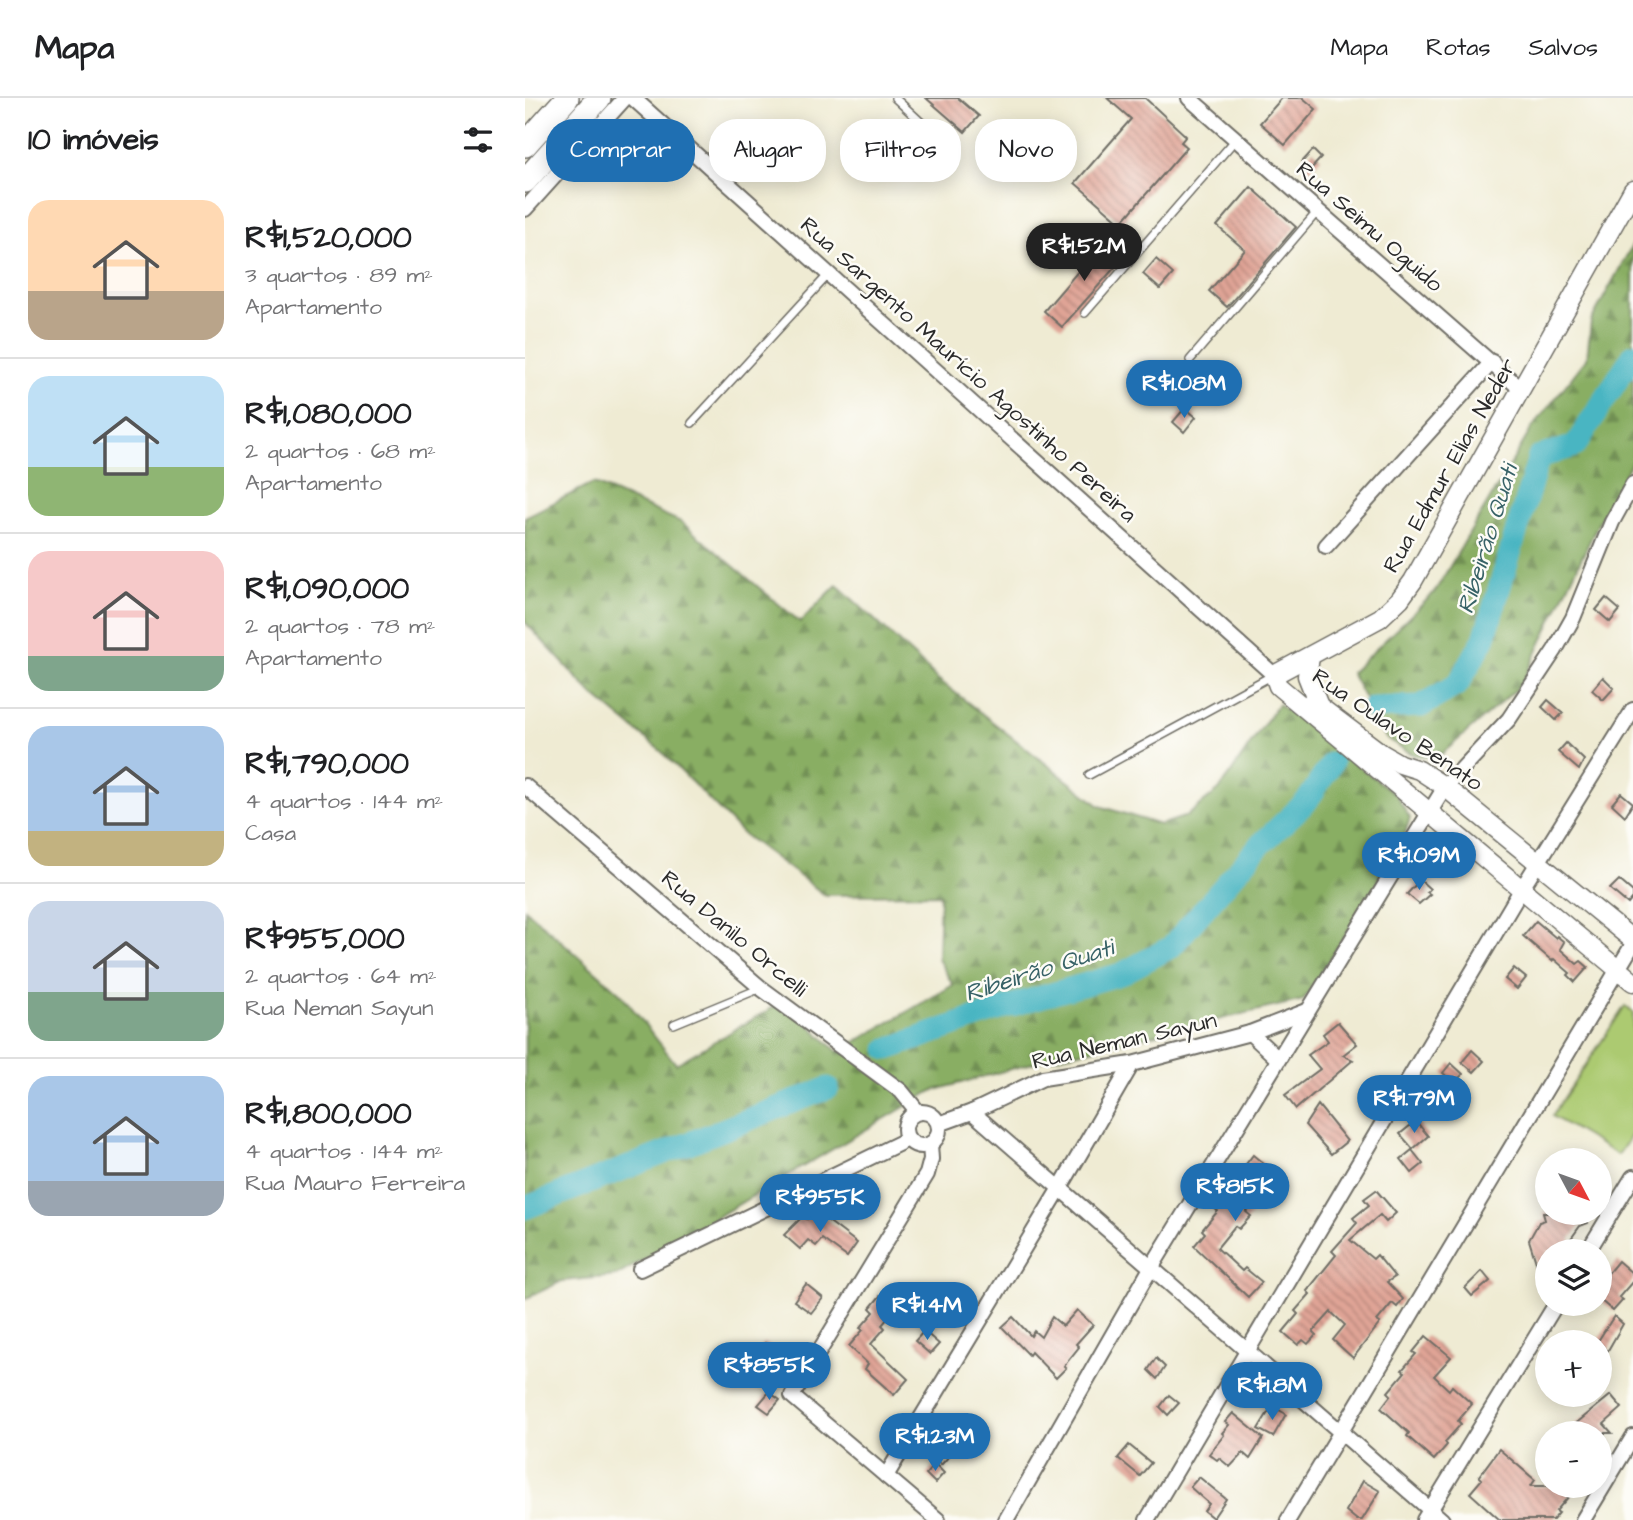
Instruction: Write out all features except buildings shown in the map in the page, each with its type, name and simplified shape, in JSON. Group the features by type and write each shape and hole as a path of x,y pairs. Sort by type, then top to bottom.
{"highway":[{"path":"525,145 567,98"},
{"path":"525,181 599,98"}],"street":[{"path":"525,209 625,98"},
{"name":"Rua Sargento Maurício Agostinho Pereira","path":"633,98 1274,675"},
{"name":"Rua Seimu Oguido","path":"1189,98 1521,388"},
{"name":"Rua Edmur Elias Neder","path":"1274,675 1380,618 1400,599 1633,190"},
{"path":"1326,546 1492,362"},
{"path":"1006,1520 1151,1268 1445,787 1509,719 1555,650 1573,618 1612,522 1633,484"},
{"path":"1310,657 1307,676 1319,706"},
{"name":"Rua Oulavo Benato","path":"1274,675 1381,752 1400,764 1419,770 1445,787 1633,942"},
{"name":"Rua Oulavo Benato","path":"1274,675 1277,687 1633,982"},
{"path":"1147,1520 1521,890 1633,710"},
{"name":"Rua Danilo Orcelli","path":"525,786 761,988 901,1091 918,1112"},
{"path":"1288,1520 1633,942"},
{"name":"Rua Neman Sayun","path":"939,1124 1043,1079 1132,1064 1250,1033 1307,1011"},
{"name":"Rua Neman Sayun","path":"1250,1033 1278,1059"},
{"path":"886,1476 1132,1064"},
{"path":"929,1112 939,1124 939,1135 930,1144 917,1145 908,1139 906,1123 913,1114 929,1112"},
{"path":"972,1112 1342,1433 1427,1515 1441,1520"},
{"path":"640,1269 908,1139"},
{"path":"930,1144 931,1159 927,1174 792,1396 938,1520"},
{"path":"1595,1239 1633,1177"},
{"path":"1427,1515 1549,1316"},
{"path":"1583,1520 1633,1437"}],"lane":[{"path":"895,98 918,119"},
{"path":"1084,313 1236,139"},
{"path":"1190,360 1318,211"},
{"path":"692,423 829,274"},
{"name":"Rua Edmur Elias Neder","path":"1089,775 1274,675"},
{"path":"674,1024 761,988"}],"green space":[{"path":"1633,244 1633,460 1606,507 1521,685 1436,759 1412,754 1386,738 1351,673 1434,593 1532,428 1587,358 1591,321"},
{"path":"593,483 681,522 800,622 837,585 930,673 1100,806 1160,825 1187,816 1219,790 1278,704 1396,795 1410,818 1399,851 1303,1000 1040,1061 932,1091 616,1276 562,1281 525,1299 525,909 621,994 676,1064 784,1001 838,1052 953,985 938,959 940,894 825,895 743,834 662,752 592,694 525,622 525,517"},
{"path":"1625,1006 1633,1013 1633,1133 1618,1155 1612,1151 1612,1148 1606,1148 1552,1116"}],"waterway":[{"name":"Ribeirão Quati","path":"1373,708 1421,706 1458,684 1484,639 1539,457 1575,446 1633,355"},
{"name":"Ribeirão Quati","path":"888,1049 1009,1006 1121,974 1171,947 1259,846 1307,801 1332,763"},
{"name":"Ribeirão Quati","path":"525,1208 828,1088"}]}
